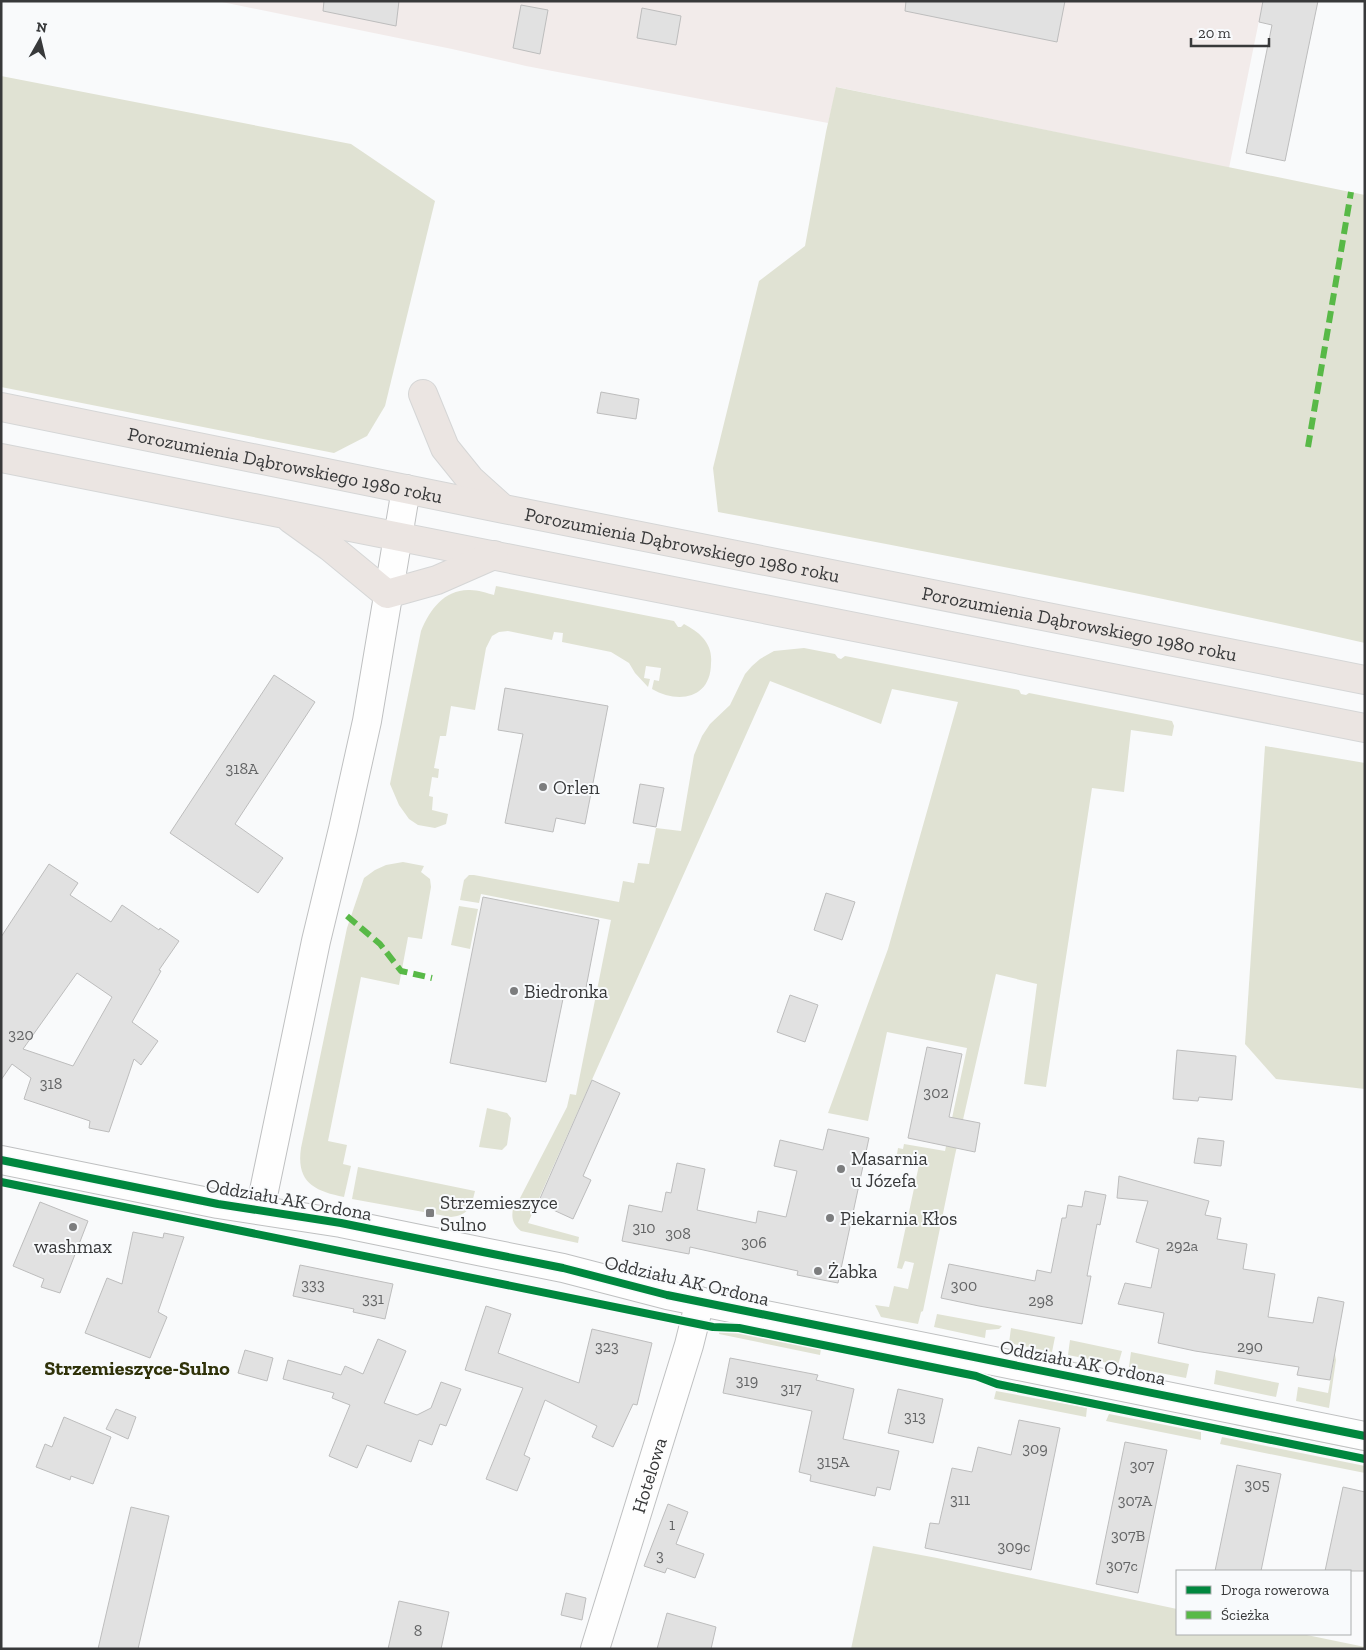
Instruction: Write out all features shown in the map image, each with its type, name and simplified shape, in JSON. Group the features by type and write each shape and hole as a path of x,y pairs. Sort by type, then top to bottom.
{"main road":[{"path":"423,394 445,448 470,479 504,509"},
{"name":"Porozumienia Dąbrowskiego 1980 roku","path":"1,408 1365,680"},
{"path":"1,458 1365,728"},
{"path":"281,513 330,547 387,594 437,580 494,555"}],"street":[{"path":"260,1210 319,927 358,761 406,488"},
{"name":"Oddziału AK Ordona","path":"1,1160 218,1204 366,1228 555,1267 667,1295 1365,1436"},
{"name":"Hotelowa","path":"595,1649 690,1345 700,1301"}],"shaded area":[{"path":"217,1 1263,1 1229,168 837,87 828,123 526,66"},
{"path":"1,76 351,144 435,201 385,406 367,436 334,453 1,387"},
{"path":"836,87 1365,195 1365,643 1123,591 718,512 713,468 759,281 805,246"},
{"path":"496,586 674,621 678,627 684,624 699,634 708,646 711,659 710,675 699,691 691,695 682,697 662,694 652,689 654,680 659,681 661,668 646,666 644,678 650,679 648,687 635,673 629,663 611,652 562,642 563,633 554,632 552,640 508,631 499,632 492,636 486,648 475,710 451,706 446,736 440,736 434,768 439,769 438,778 432,777 429,796 433,797 432,810 448,814 446,824 435,828 418,825 409,819 399,805 390,784 421,631 434,608 446,597 453,593 470,590 494,595"},
{"path":"804,648 835,654 841,659 845,656 1019,690 1021,694 1026,695 1029,693 1172,721 1174,726 1172,736 1131,730 1124,792 1092,788 1046,1087 1024,1084 1037,984 996,974 955,1155 923,1311 921,1312 918,1324 881,1317 875,1305 889,1307 894,1286 908,1289 914,1263 905,1261 902,1269 897,1268 919,1165 896,1160 898,1148 903,1149 904,1144 945,1151 967,1048 887,1032 868,1121 828,1113 888,949 958,702 892,689 881,724 770,681 528,1223 579,1237 578,1243 521,1231 512,1217 515,1200 519,1200 567,1107 570,1094 576,1095 611,920 481,894 479,903 460,900 464,880 469,875 474,875 619,902 623,881 634,883 638,863 649,864 656,828 681,831 694,755 702,736 710,724 730,705 745,674 760,659 774,651"},
{"path":"1265,746 1365,763 1365,1089 1276,1079 1245,1044"},
{"path":"403,862 424,866 421,872 430,879 431,887 422,939 408,937 399,985 361,977 328,1141 347,1145 343,1164 351,1166 344,1197 333,1195 309,1183 304,1177 300,1160 347,928 364,878 386,865"},
{"path":"459,906 478,909 470,949 451,945"},
{"path":"487,1108 507,1113 511,1118 507,1145 502,1150 479,1147"},
{"path":"358,1167 475,1191 468,1209 462,1214 451,1217 352,1199"},
{"path":"937,1314 1002,1326 999,1329 986,1330 985,1338 934,1327"},
{"path":"719,1328 821,1349 820,1355 719,1334"},
{"path":"1011,1328 1055,1337 1052,1352 1009,1343"},
{"path":"1070,1340 1122,1351 1118,1365 1068,1355"},
{"path":"1131,1352 1189,1364 1186,1378 1129,1367"},
{"path":"1335,1354 1336,1360 1329,1408 1296,1401 1298,1387 1328,1393"},
{"path":"1216,1370 1279,1383 1276,1397 1214,1384"},
{"path":"996,1391 1087,1408 1086,1417 994,1399"},
{"path":"1109,1414 1201,1432 1201,1440 1106,1421"},
{"path":"1240,1424 1365,1449 1364,1451 1235,1425"},
{"path":"1222,1437 1365,1466 1365,1473 1220,1444"},
{"path":"873,1546 1176,1609 1176,1635 1307,1635 1365,1647 1365,1649 851,1649"}],"building":[{"path":"324,1 399,1 396,26 323,11"},
{"path":"906,1 1065,1 1057,42 905,11"},
{"path":"1263,1 1318,1 1285,161 1246,153 1272,25 1259,22"},
{"path":"521,5 548,10 540,54 513,48"},
{"path":"642,8 681,16 676,45 637,38"},
{"path":"601,392 639,399 636,419 597,413"},
{"path":"274,675 315,702 235,824 283,858 258,893 170,833"},
{"path":"505,688 608,706 585,824 556,818 553,832 505,823 523,734 498,730"},
{"path":"640,784 664,788 656,827 633,823"},
{"path":"49,864 78,883 70,895 111,922 122,905 179,941 159,970 161,971 132,1022 158,1041 141,1065 134,1059 109,1132 89,1128 90,1121 24,1099 31,1078 12,1064 1,1080 1,937","holes":["77,973 112,997 73,1066 23,1049"]},
{"path":"826,893 855,902 842,940 814,930"},
{"name":"Biedronka","path":"483,897 599,920 585,993 565,989 546,1082 450,1063"},
{"path":"790,995 818,1005 805,1042 777,1032"},
{"path":"927,1047 962,1054 949,1117 980,1123 975,1152 908,1138"},
{"path":"1177,1050 1236,1056 1232,1100 1199,1097 1198,1101 1173,1099"},
{"path":"592,1080 620,1093 583,1176 591,1180 573,1219 538,1203"},
{"path":"828,1129 869,1138 838,1283 797,1275 798,1271 690,1247 689,1254 622,1241 629,1205 662,1212 666,1192 671,1193 677,1163 705,1169 697,1210 756,1223 758,1211 786,1217 797,1171 774,1166 780,1140 823,1150"},
{"path":"1198,1138 1224,1141 1221,1166 1194,1163"},
{"path":"1119,1176 1209,1201 1205,1215 1221,1218 1217,1239 1247,1244 1243,1269 1275,1274 1268,1317 1313,1323 1318,1297 1344,1302 1330,1380 1297,1375 1299,1367 1195,1351 1158,1343 1164,1313 1118,1304 1125,1283 1151,1288 1159,1249 1136,1242 1148,1201 1117,1198"},
{"path":"1085,1191 1106,1195 1100,1225 1097,1224 1087,1276 1091,1276 1082,1324 941,1298 949,1264 1035,1281 1037,1270 1051,1273 1062,1218 1066,1218 1068,1205 1082,1207"},
{"path":"40,1202 88,1221 60,1293 41,1287 44,1279 13,1266"},
{"path":"133,1232 163,1238 164,1233 184,1237 158,1312 167,1317 150,1358 85,1333 107,1278 122,1284"},
{"path":"300,1265 393,1284 385,1319 353,1312 354,1309 293,1296"},
{"path":"486,1306 511,1314 498,1353 579,1383 592,1329 652,1343 637,1405 633,1404 613,1447 592,1437 597,1426 545,1400 524,1455 530,1458 517,1491 486,1479 523,1388 465,1370"},
{"path":"378,1339 406,1351 384,1403 417,1415 431,1408 441,1382 461,1389 446,1426 440,1424 432,1445 419,1440 411,1462 367,1445 357,1468 329,1456 350,1405 332,1398 334,1393 283,1379 288,1360 341,1375 345,1366 363,1374"},
{"path":"245,1350 273,1358 267,1381 238,1373"},
{"path":"730,1358 818,1375 816,1380 854,1389 843,1439 899,1451 890,1490 877,1487 875,1496 810,1481 811,1475 799,1472 812,1411 723,1393"},
{"path":"898,1389 943,1399 933,1443 888,1433"},
{"path":"116,1409 136,1417 128,1439 106,1429"},
{"path":"64,1417 111,1437 93,1484 71,1476 70,1480 36,1467 45,1444 52,1447"},
{"path":"1019,1420 1060,1428 1031,1570 925,1548 930,1523 939,1524 952,1468 972,1472 978,1447 1011,1455"},
{"path":"1125,1442 1167,1450 1138,1593 1096,1584"},
{"path":"1237,1465 1281,1474 1261,1570 1215,1570"},
{"path":"1343,1487 1365,1492 1365,1571 1325,1570"},
{"path":"668,1504 688,1512 676,1544 704,1554 695,1578 667,1568 665,1573 644,1566"},
{"path":"131,1507 169,1516 138,1649 98,1649"},
{"path":"566,1593 586,1598 582,1620 561,1615"},
{"path":"399,1601 449,1612 441,1649 388,1649"},
{"path":"667,1613 716,1627 711,1649 657,1649"}],"marked path":[{"path":"1308,447 1351,192"},
{"path":"347,916 380,944 401,971 432,978"}],"cycle path":[{"path":"1,1160 218,1204 341,1223 563,1268 667,1295 1365,1436"},
{"path":"1,1182 713,1327 739,1328 976,1376 997,1384 1365,1459"}],"place":[{"name":"Orlen","path":"543,787"},
{"name":"Biedronka","path":"514,991"},
{"name":"Masarnia u Józefa","path":"841,1169"},
{"name":"Strzemieszyce Sulno","path":"430,1213"},
{"name":"Piekarnia Kłos","path":"830,1218"},
{"name":"washmax","path":"73,1227"},
{"name":"Żabka","path":"818,1271"}],"district":[{"name":"Strzemieszyce-Sulno","path":"137,1368"}]}
